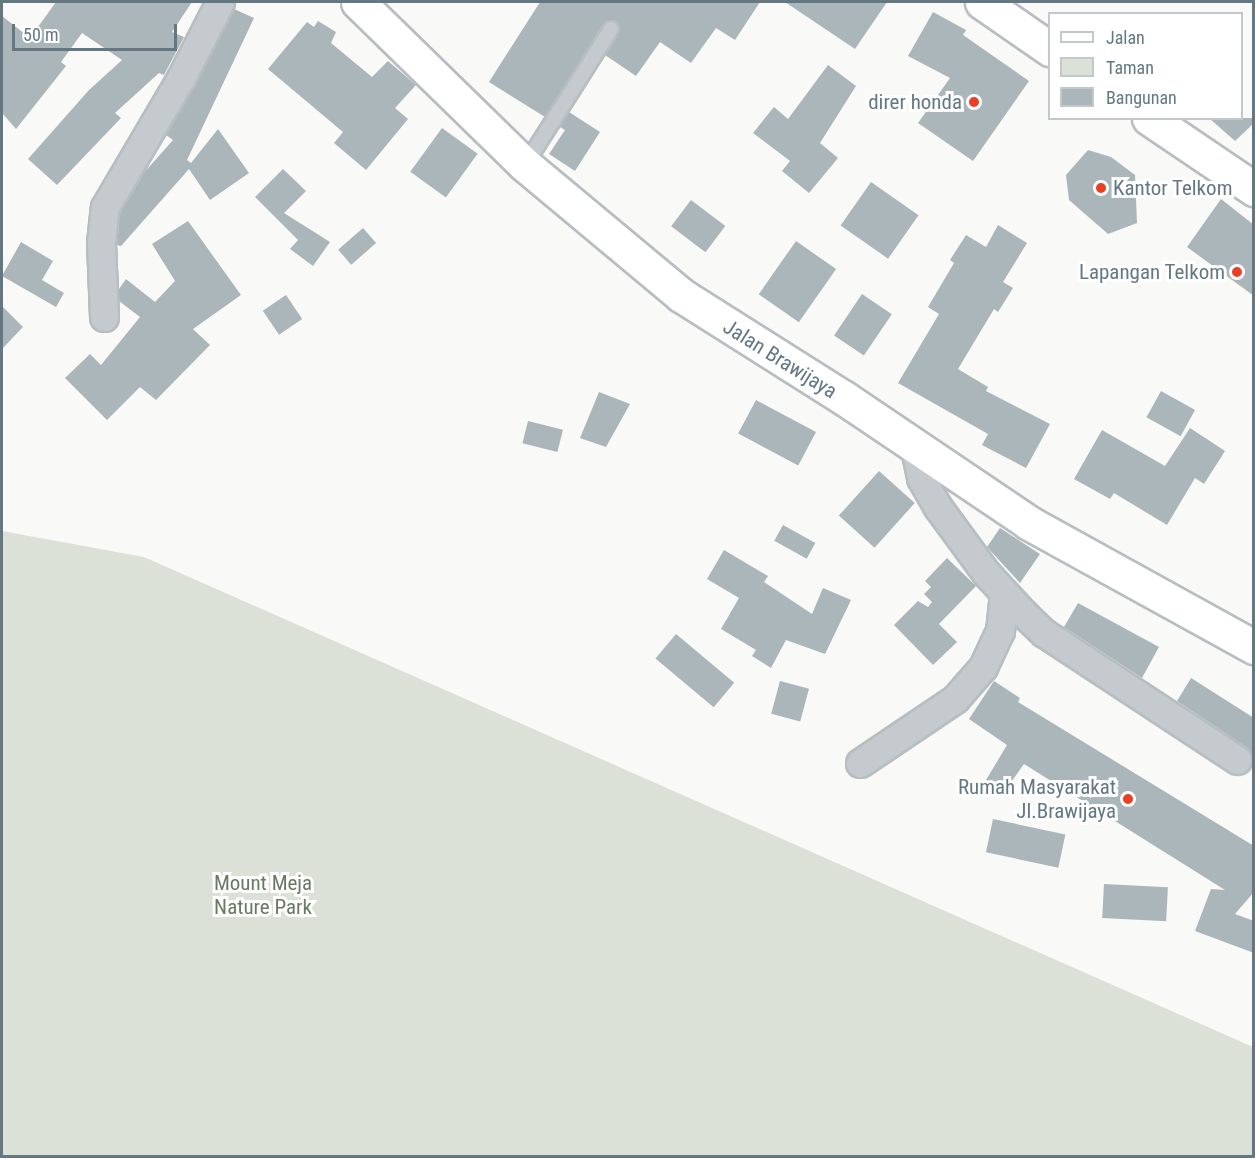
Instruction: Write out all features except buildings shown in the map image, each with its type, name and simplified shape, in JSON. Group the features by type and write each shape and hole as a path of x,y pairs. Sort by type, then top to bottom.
{"main road":[{"name":"Jalan Brawijaya","path":"358,2 525,165 681,296 914,444 1029,523 1254,647"},
{"path":"982,2 1048,48"},
{"path":"1152,120 1254,189"}],"street":[{"path":"104,317 101,243 105,207 181,78 220,2"},
{"path":"914,444 921,478 937,506 1004,593 1044,633 1237,760"},
{"path":"860,763 955,699 983,667 1000,631 1004,593"}],"lane":[{"path":"525,165 611,28"}],"green space":[{"name":"Mount Meja Nature Park","path":"2,531 144,557 1253,1047 1253,1156 2,1156"}],"place":[{"name":"direr honda","path":"974,102"},
{"name":"Kantor Telkom","path":"1101,188"},
{"name":"Lapangan Telkom","path":"1237,272"},
{"name":"Rumah Masyarakat Jl.Brawijaya","path":"1128,799"}]}
